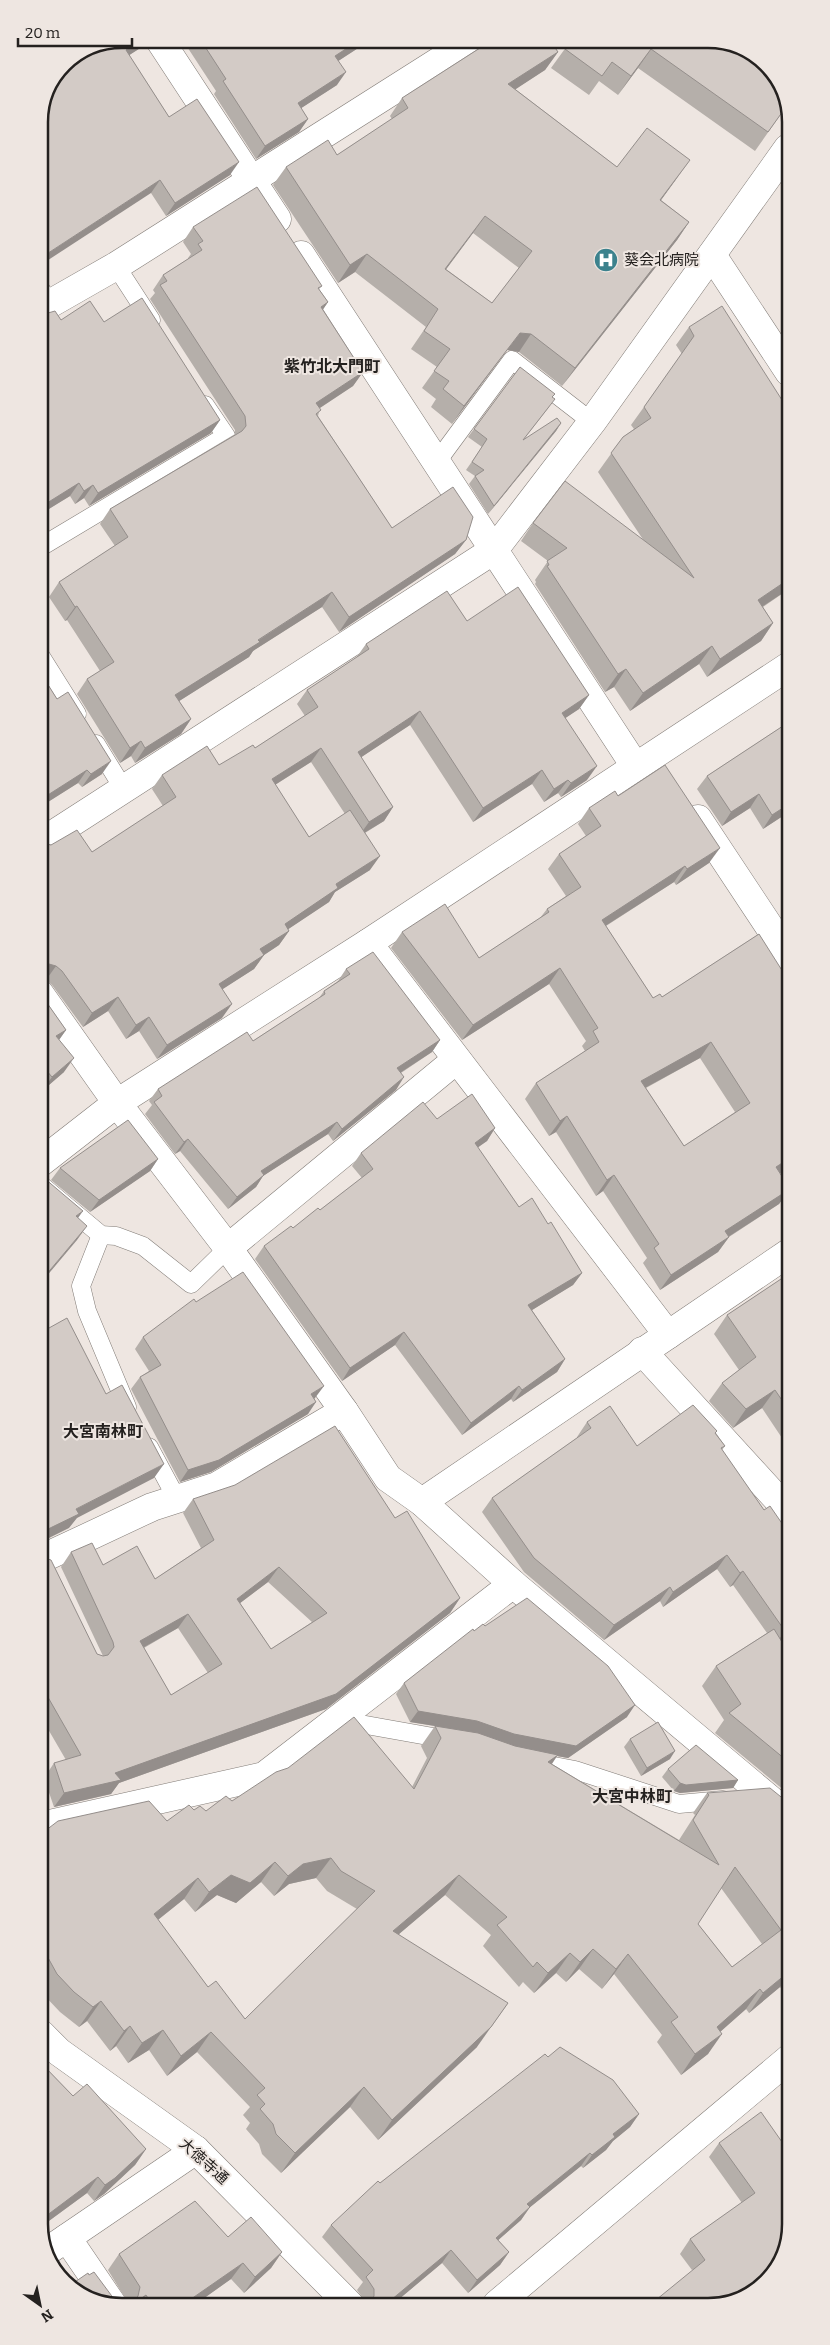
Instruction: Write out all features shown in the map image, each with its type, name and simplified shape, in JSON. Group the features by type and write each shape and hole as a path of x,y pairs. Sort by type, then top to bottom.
{"street":[{"path":"165,48 494,550 645,760 676,786 782,946"},
{"path":"48,298 116,266 250,179 460,48"},
{"path":"48,838 494,550 592,422 782,156"},
{"path":"712,255 782,361"},
{"path":"48,1157 117,1103 368,943 782,671"},
{"path":"368,943 668,1335"},
{"path":"48,1005 117,1103 228,1248 344,1411 388,1478 422,1502 750,1798 782,1813"},
{"path":"228,1248 456,1060"},
{"path":"422,1502 782,1257"},
{"path":"642,1351 782,1504"},
{"path":"48,1562 152,1508 218,1486 344,1411"},
{"path":"48,1824 264,1776 513,1584"},
{"name":"大徳寺通","path":"48,2041 59,2052 196,2150 342,2297"},
{"path":"505,2298 782,2065"},
{"path":"104,2295 56,2245 196,2150"}],"lane":[{"path":"116,266 158,330"},
{"path":"436,463 512,360 592,422"},
{"path":"48,543 226,436 194,387"},
{"path":"48,668 123,788"},
{"path":"48,1191 101,1235 116,1236 143,1246 191,1284 228,1248"},
{"path":"101,1235 80,1286 87,1311 110,1371 139,1430 178,1500"},
{"path":"337,1720 466,1743"},
{"path":"521,1759 575,1770 678,1804 750,1798"}],"building":[{"path":"129,48 126,50 169,117 197,99 239,162 175,203 160,180 48,253 49,107 53,93 60,80 80,60 93,53 107,49"},
{"path":"206,48 347,48 335,56 346,72 298,103 308,119 265,146 223,81 226,79"},
{"path":"480,48 555,48 558,52 508,84 617,167 647,128 690,160 660,200 689,222 575,368 531,334 520,333 464,406 443,389 449,381 434,371 450,349 424,331 438,309 367,254 350,265 286,167 328,140 337,155 408,108 402,98","holes":["485,216 532,251 492,303 445,269"]},
{"path":"714,48 737,53 754,63 770,80 777,93 782,112 768,132 651,49 631,76 612,62 602,76 565,49"},
{"path":"257,187 322,286 318,288 328,302 321,307 363,372 316,403 321,410 316,414 392,528 453,487 473,517 466,540 349,617 332,592 258,640 260,642 175,695 191,719 145,748 141,741 130,748 87,679 114,662 59,582 128,537 110,509 242,431 246,426 245,416 160,285 167,281 163,275 202,250 198,244 203,241 193,227"},
{"path":"142,298 220,420 98,493 93,485 84,491 79,483 48,502 48,313 55,311 61,320 90,301 104,322"},
{"path":"722,306 782,400 782,584 758,600 773,623 720,659 712,646 643,693 626,669 618,674 547,566 549,565 547,561 567,548 533,523 565,481 694,578 611,453 623,437 651,418 644,407 694,336 689,327"},
{"path":"520,367 555,394 552,397 555,399 523,440 557,418 561,423 494,506 475,476 484,470 472,462 487,439 474,429"},
{"path":"518,587 589,695 562,713 597,766 571,783 568,780 554,789 542,770 483,808 420,711 358,752 393,807 369,822 321,748 272,779 309,837 350,810 380,856 336,884 338,888 285,924 289,931 260,949 264,955 219,984 232,1004 167,1045 149,1017 136,1025 118,997 92,1013 62,971 56,966 48,964 48,844 51,845 77,830 92,852 176,797 162,775 207,746 219,765 253,745 255,748 318,707 307,690 369,649 366,644 447,591 467,621"},
{"path":"48,685 57,699 68,692 111,761 91,774 87,770 48,795"},
{"path":"782,727 782,809 772,815 759,794 731,812 707,776"},
{"path":"665,765 720,848 687,869 685,866 602,920 653,998 660,994 662,997 759,934 782,970 782,1163 776,1167 782,1176 782,1194 725,1231 729,1237 671,1275 654,1248 659,1244 614,1175 607,1180 567,1116 560,1121 536,1083 599,1042 593,1031 598,1028 560,968 473,1025 402,932 445,904 479,958 549,912 547,909 581,887 559,854 601,826 589,808 615,791 618,796","holes":["711,1042 750,1103 684,1146 641,1081"]},
{"path":"373,952 440,1040 397,1068 404,1077 342,1129 337,1122 261,1171 264,1175 237,1197 188,1139 184,1142 154,1102 162,1096 158,1089 247,1032 253,1041 325,994 324,991 350,974 346,969"},
{"path":"48,1004 66,1030 56,1036 74,1058 52,1077 48,1072"},
{"path":"472,1094 495,1128 475,1143 519,1207 532,1198 548,1224 551,1222 582,1273 528,1305 565,1359 522,1390 519,1386 471,1423 404,1332 350,1368 264,1246 291,1226 293,1228 318,1208 320,1210 373,1169 361,1153 423,1102 437,1119"},
{"path":"128,1120 158,1159 99,1200 60,1168"},
{"path":"48,1181 83,1211 76,1216 87,1226 48,1272"},
{"path":"243,1272 324,1386 311,1394 316,1402 219,1460 188,1470 140,1377 161,1365 143,1337 194,1299 196,1302"},
{"path":"782,1278 782,1400 775,1390 746,1409 722,1383 756,1357 727,1315"},
{"path":"67,1318 106,1394 122,1385 164,1464 76,1509 79,1514 48,1529 48,1329"},
{"path":"693,1405 717,1431 715,1433 725,1446 721,1448 764,1510 770,1506 782,1523 782,1627 743,1571 740,1573 727,1555 673,1592 670,1587 614,1625 534,1558 492,1498 591,1428 587,1422 610,1406 637,1446"},
{"path":"335,1426 395,1518 407,1511 460,1598 336,1694 115,1773 121,1780 64,1793 54,1763 81,1755 48,1697 48,1559 51,1560 97,1654 108,1655 114,1647 113,1642 71,1552 92,1543 103,1565 137,1546 155,1579 214,1540 193,1499 235,1485","holes":["279,1567 327,1613 271,1649 237,1599","188,1614 222,1664 171,1695 140,1641"]},
{"path":"527,1598 608,1666 635,1705 576,1746 514,1734 477,1721 418,1711 404,1683 473,1629 474,1631 483,1624 485,1626"},
{"path":"774,1629 782,1642 782,1757 729,1713 741,1704 716,1666"},
{"path":"354,1717 414,1789 441,1738 435,1726 478,1733 515,1746 558,1755 548,1762 719,1865 693,1820 709,1795 707,1793 770,1788 782,1798 782,1977 763,1993 760,1989 717,2027 722,2034 695,2054 671,2022 678,2017 628,1954 616,1969 593,1949 580,1962 570,1953 548,1973 537,1962 533,1967 497,1925 507,1917 459,1875 393,1931 508,2003 491,2027 392,2120 364,2087 295,2153 276,2134 273,2124 260,2109 265,2104 257,2095 265,2088 211,2032 181,2056 163,2030 142,2043 130,2026 124,2031 101,2001 93,2007 74,1992 57,1974 48,1958 48,1829 58,1821 149,1801 167,1821 189,1805 194,1810 200,1806 206,1811 226,1796 232,1801 276,1772 288,1768","holes":["331,1858 341,1871 375,1891 245,2019 216,1981 208,1987 154,1914 198,1878 209,1892 231,1875 250,1883 275,1862 288,1876 303,1864","735,1867 781,1930 732,1967 698,1924"]},
{"path":"658,1722 675,1751 647,1768 630,1739"},
{"path":"696,1745 738,1780 686,1785 680,1783 668,1769"},
{"path":"560,2047 613,2080 639,2114 613,2134 615,2137 592,2155 590,2153 527,2204 530,2207 496,2238 509,2252 477,2280 451,2250 394,2297 373,2297 374,2289 366,2277 373,2270 331,2225 378,2181 380,2183 545,2054 548,2057"},
{"path":"48,2070 73,2096 87,2084 146,2149 105,2185 98,2177 48,2214"},
{"path":"761,2112 782,2142 782,2234 779,2248 773,2261 761,2276 737,2292 709,2298 658,2298 705,2260 690,2239 755,2193 719,2143"},
{"path":"195,2201 228,2237 251,2217 282,2252 255,2277 243,2263 194,2297 147,2297 146,2295 137,2297 140,2287 119,2254"},
{"path":"94,2272 112,2297 93,2292 76,2282 88,2273 89,2275"}],"place":[{"name":"葵会北病院","path":"606,260"}],"district":[{"name":"紫竹北大門町","path":"332,366"},
{"name":"大宮南林町","path":"103,1431"},
{"name":"大宮中林町","path":"632,1796"}]}
